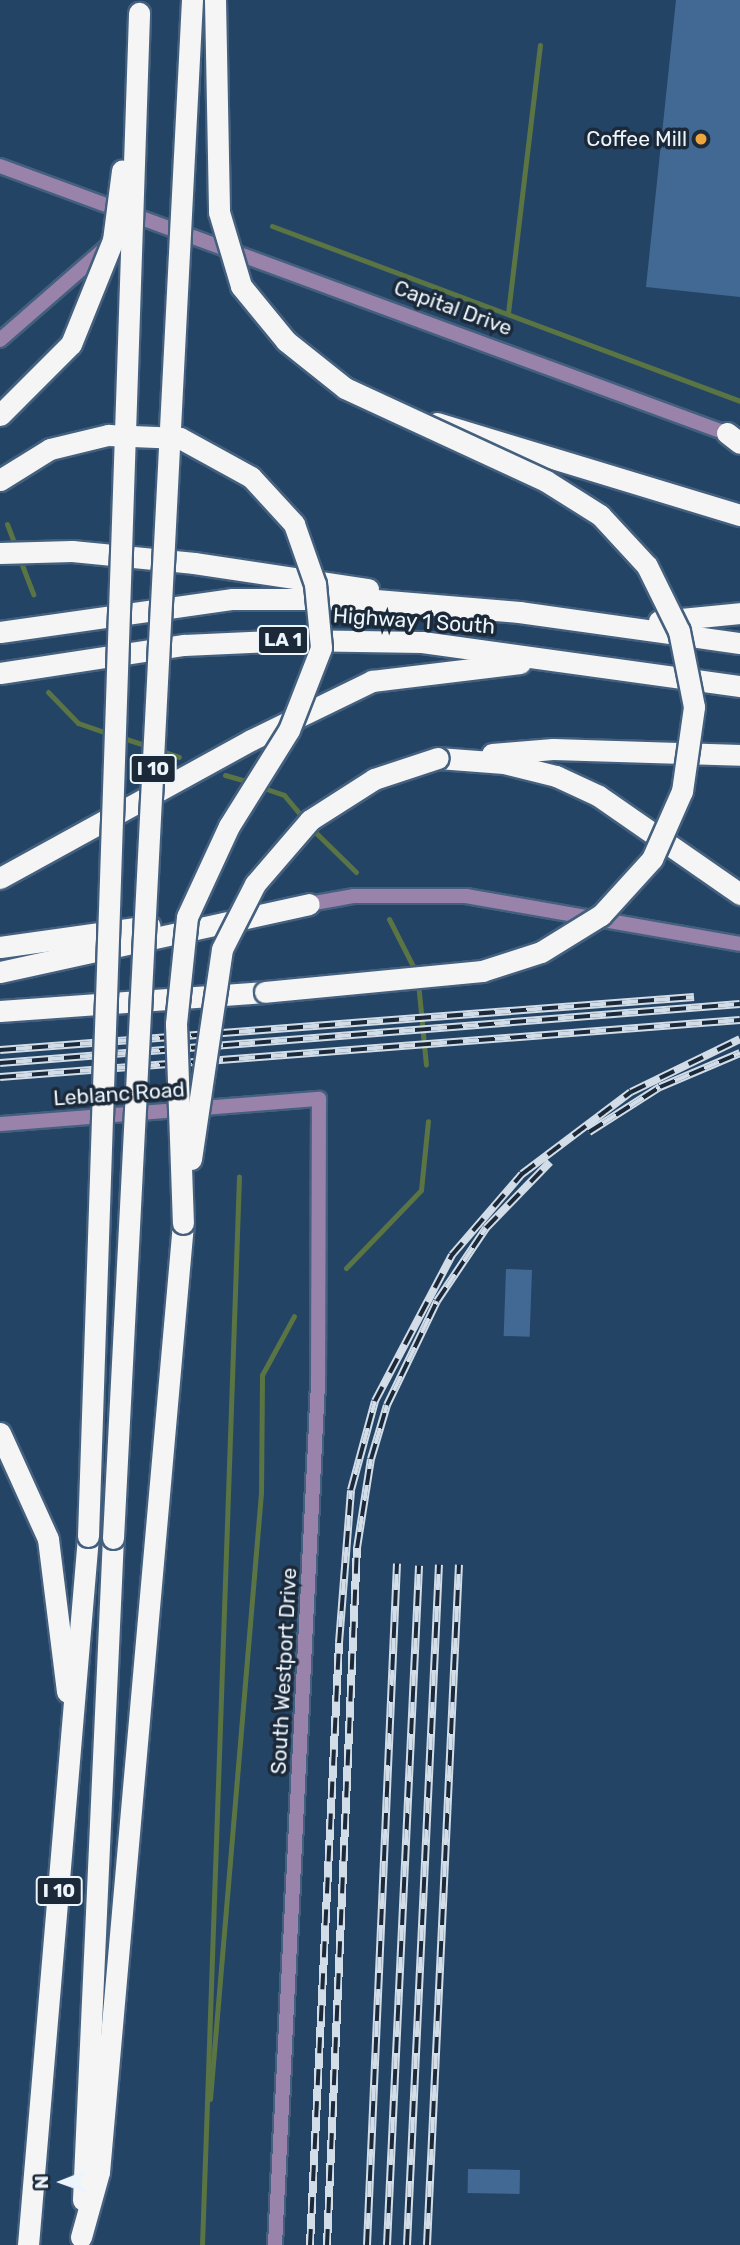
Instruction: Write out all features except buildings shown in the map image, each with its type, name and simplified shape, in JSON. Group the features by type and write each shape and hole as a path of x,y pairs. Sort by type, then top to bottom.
{"highway":[{"name":"I 10","path":"81,2241 113,1538 192,0"},
{"path":"0,1011 265,992 482,971 541,952 601,915 652,859 682,791 694,707 679,631 647,566 600,515 546,481 345,388 286,341 241,286 219,212 215,0"},
{"name":"I 10","path":"28,2245 88,1536 139,6"},
{"path":"0,415 71,344 113,240 139,6"},
{"path":"388,409 740,514"},
{"path":"0,480 50,449 108,435 180,438 251,477 294,524 315,584 321,648 289,730 229,826 187,917 176,1024 183,1223"},
{"path":"0,553 72,551 194,563 519,612"},
{"name":"Highway 1 South","path":"0,632 233,599 364,599 519,612 740,643"},
{"path":"620,625 740,613"},
{"name":"Highway 1 South","path":"0,673 184,645 293,640 422,642 568,659 740,686"},
{"path":"0,878 372,681 568,659"},
{"path":"81,2241 99,2172 158,1539 183,1223 222,949 255,884 310,820 374,779 438,758 553,749 740,755"},
{"path":"438,758 504,763 556,776 599,796 740,894"},
{"path":"0,947 309,904"},
{"path":"0,972 309,904"},
{"path":"0,1433 48,1539 73,1737"}],"street":[{"name":"Capital Drive","path":"0,166 151,219 736,438"},
{"path":"0,340 72,271 151,219"},
{"path":"309,904 354,896 466,896 740,944"},
{"name":"Leblanc Road","path":"0,1124 240,1107 319,1098"},
{"name":"South Westport Drive","path":"275,2245 317,1398 319,1098"}],"waterway":[{"path":"508,313 540,45"},
{"path":"272,226 740,401"},
{"path":"7,524 16,547"},
{"path":"19,557 33,594"},
{"path":"48,692 78,723 110,734"},
{"path":"120,737 147,746"},
{"path":"159,750 179,757"},
{"path":"225,775 249,782"},
{"path":"261,787 284,795 305,820"},
{"path":"311,828 356,872"},
{"path":"389,919 416,972"},
{"path":"418,982 426,1065"},
{"path":"346,1268 421,1190 428,1121"},
{"path":"205,2160 239,1177"},
{"path":"210,2099 261,1493 262,1375 294,1316"},
{"path":"202,2245 205,2157"}],"railway":[{"path":"0,1050 694,997"},
{"path":"0,1063 740,1004"},
{"path":"0,1077 740,1020"},
{"path":"310,2245 339,1643 351,1490 375,1401 452,1255 522,1174 631,1092 740,1039"},
{"path":"589,1132 660,1087 740,1053"},
{"path":"327,2245 357,1548 371,1459 387,1405 437,1301 486,1228 550,1162"},
{"path":"367,2245 397,1564"},
{"path":"407,2245 439,1565"},
{"path":"427,2245 459,1565"},
{"path":"387,2245 419,1566"}],"place":[{"name":"Coffee Mill","path":"701,139"}]}
